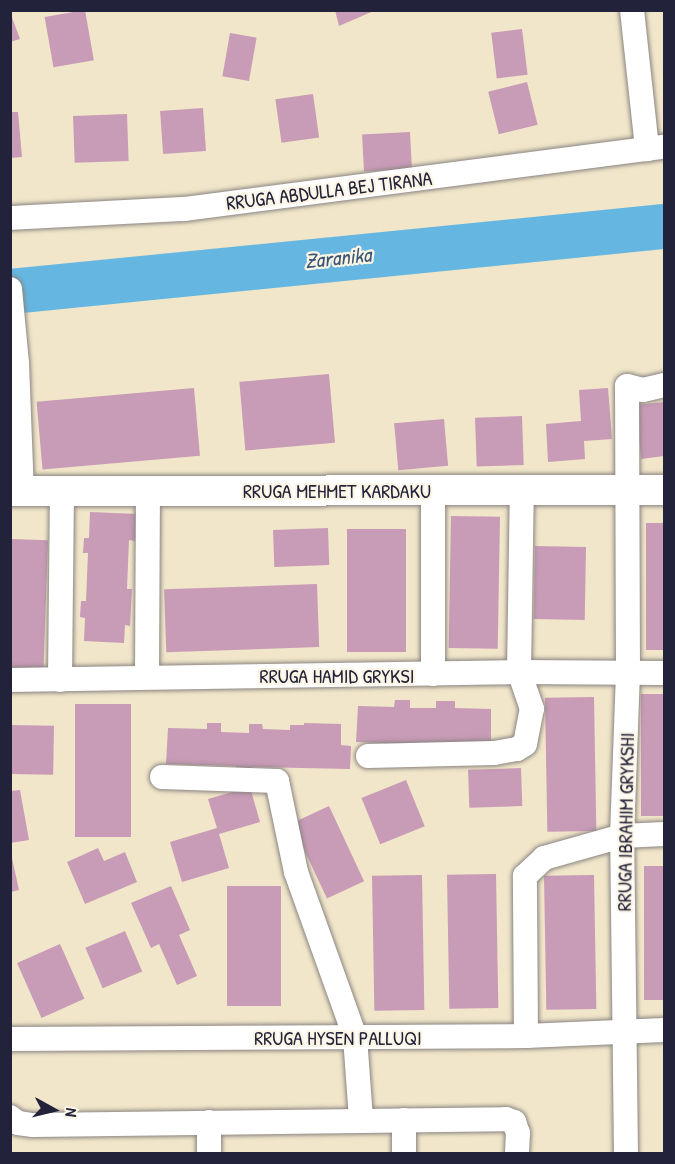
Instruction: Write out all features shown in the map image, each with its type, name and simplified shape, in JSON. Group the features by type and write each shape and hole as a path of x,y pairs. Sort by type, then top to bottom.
{"street":[{"path":"632,10 656,148"},
{"name":"RRUGA ABDULLA BEJ TIRANA","path":"10,218 184,209 656,148"},
{"path":"10,289 17,363 16,491"},
{"name":"RRUGA IBRAHIM GRYKSHI","path":"626,1154 622,836 628,672 627,386 643,390 664,385"},
{"path":"147,676 148,489"},
{"path":"60,680 62,490"},
{"name":"RRUGA MEHMET KARDAKU","path":"16,491 664,490"},
{"path":"433,491 433,674"},
{"path":"368,756 494,753 517,749 525,744 532,709 519,672 522,491"},
{"name":"RRUGA HAMID GRYKSI","path":"10,680 147,676 519,672 664,673"},
{"path":"162,777 277,781 296,872 355,1037 361,1119"},
{"path":"526,1036 525,876 544,858 622,836 664,834"},
{"name":"RRUGA HYSEN PALLUQI","path":"10,1039 526,1036 664,1030"},
{"path":"10,1117 18,1123 33,1125 361,1119 506,1119 514,1122 518,1132 517,1154"},
{"path":"404,1120 404,1154"},
{"path":"210,1122 210,1154"}],"building":[{"path":"85,10 94,60 53,67 45,17"},
{"path":"335,10 376,10 339,26"},
{"path":"10,12 20,39 10,42"},
{"path":"522,29 528,75 497,78 491,33"},
{"path":"230,33 257,38 249,81 222,76"},
{"path":"527,82 538,125 499,134 488,92"},
{"path":"313,94 319,138 281,143 275,99"},
{"path":"203,108 206,151 163,154 160,111"},
{"path":"10,112 18,112 22,157 10,158"},
{"path":"127,114 129,161 75,163 73,116"},
{"path":"410,132 412,169 364,171 362,135"},
{"path":"329,374 335,443 245,451 239,382"},
{"path":"194,388 200,456 43,470 37,402"},
{"path":"608,388 612,439 584,441 585,459 548,462 546,424 581,421 579,390"},
{"path":"664,402 664,456 641,459 636,405"},
{"path":"522,416 524,465 477,467 475,418"},
{"path":"444,419 448,466 398,470 394,423"},
{"path":"90,512 138,514 136,541 129,540 127,589 132,589 130,626 125,625 124,643 84,641 85,618 80,617 81,601 86,601 88,553 83,553 84,538 89,538"},
{"path":"451,516 500,517 498,649 449,648"},
{"path":"646,523 664,523 664,650 646,650"},
{"path":"328,528 329,565 274,567 273,530"},
{"path":"347,529 406,529 406,652 347,652"},
{"path":"11,539 48,540 43,670 10,669"},
{"path":"535,546 586,547 585,620 534,619"},
{"path":"317,584 319,647 166,652 164,589"},
{"path":"641,694 664,694 664,816 641,816"},
{"path":"594,697 596,831 547,832 545,698"},
{"path":"395,700 410,700 410,708 436,708 436,701 455,701 455,708 491,709 491,744 384,747 384,743 356,742 358,706 394,707"},
{"path":"75,704 131,704 131,837 75,837"},
{"path":"207,723 221,723 221,732 249,733 249,724 262,724 263,729 290,730 290,725 304,725 304,723 341,724 341,745 351,746 350,769 252,767 252,773 235,772 236,766 166,764 168,728 207,729"},
{"path":"10,725 54,726 53,775 10,774"},
{"path":"521,768 522,806 469,808 468,770"},
{"path":"406,780 425,826 380,844 361,798"},
{"path":"250,787 260,822 219,834 229,868 182,882 170,842 217,828 208,799"},
{"path":"20,790 29,840 10,843 10,791"},
{"path":"329,806 364,881 327,899 292,823"},
{"path":"98,848 104,861 125,852 137,882 85,904 67,862"},
{"path":"10,849 19,890 10,892"},
{"path":"644,866 664,866 664,1000 644,1000"},
{"path":"496,874 498,1008 449,1009 447,875"},
{"path":"422,875 424,1010 374,1011 372,876"},
{"path":"594,875 596,1009 546,1010 544,876"},
{"path":"171,886 190,930 179,935 197,976 177,985 159,944 151,948 131,903"},
{"path":"227,886 281,886 281,1006 227,1006"},
{"path":"125,931 142,972 103,988 85,948"},
{"path":"60,944 84,999 41,1018 17,963"}],"waterway":[{"name":"Zaranika","path":"10,291 664,226"}]}
